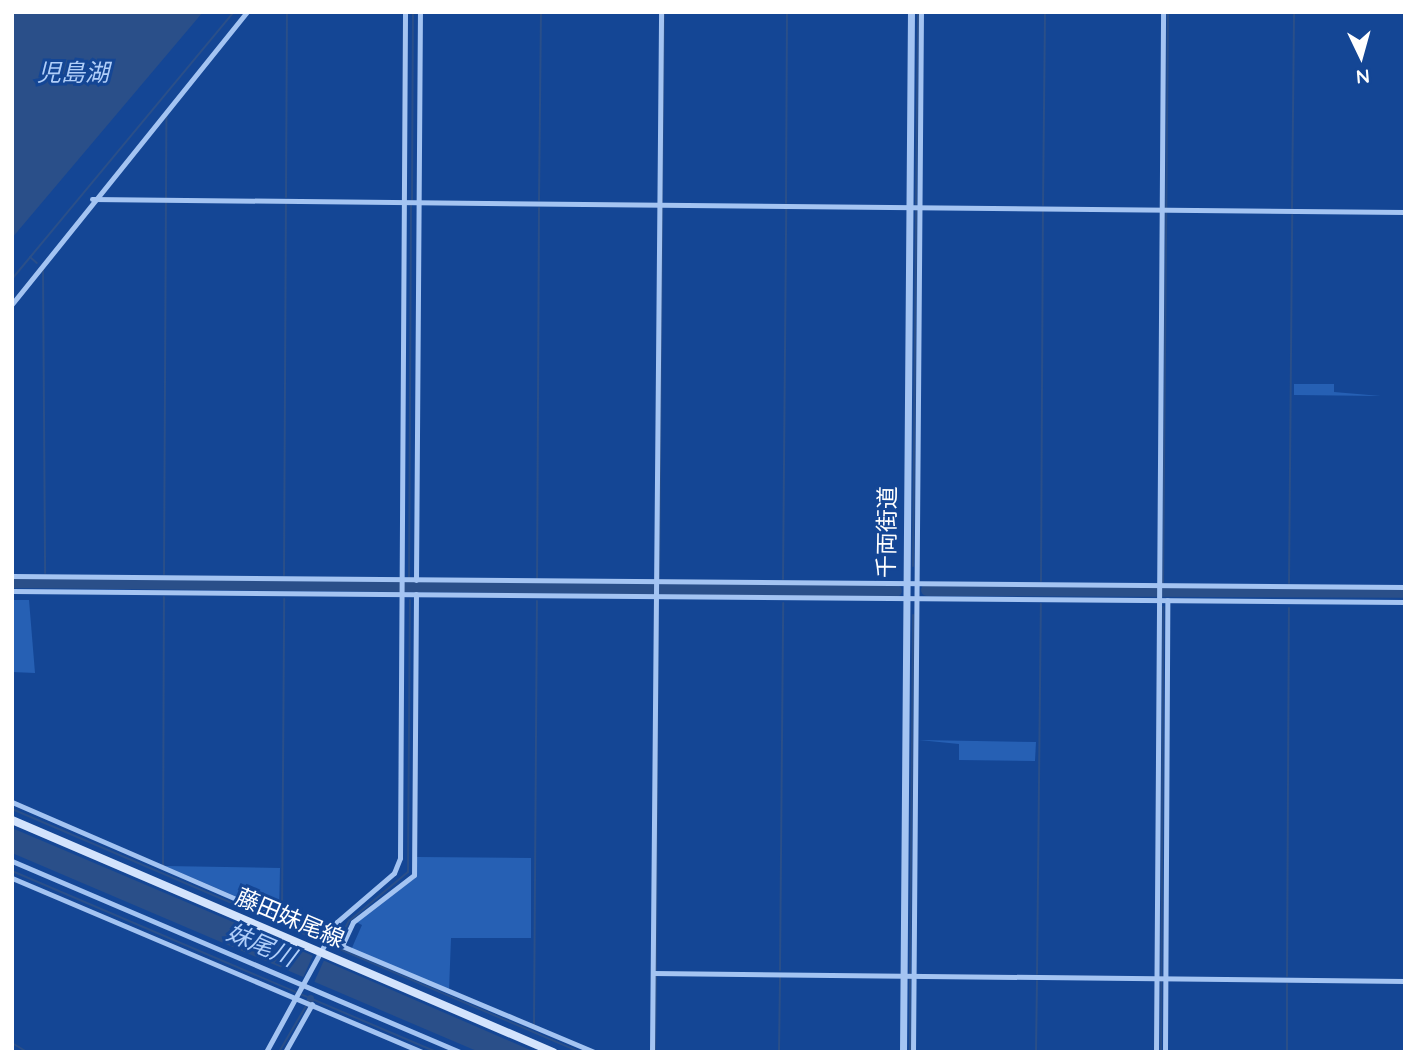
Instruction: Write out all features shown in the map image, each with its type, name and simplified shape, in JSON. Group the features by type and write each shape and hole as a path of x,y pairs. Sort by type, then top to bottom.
{"main road":[{"name":"藤田妹尾線","path":"12,820 101,848 323,946 552,1052"}],"street":[{"path":"12,304 93,199 247,12"},
{"path":"405,12 411,203 408,580"},
{"path":"269,1051 302,992 323,946 359,911 414,875 408,784 402,593 408,580 411,203 420,12"},
{"path":"652,1052 661,12"},
{"name":"千両街道","path":"903,1052 909,977 905,584 915,208 911,12"},
{"path":"913,1052 909,977 917,600 915,208 921,12"},
{"path":"1163,12 1165,209 1161,586 1158,598 1164,1052"},
{"path":"93,199 1405,212"},
{"path":"12,576 408,580 917,600 1161,586 1405,587"},
{"path":"160,579 160,590"},
{"path":"280,580 280,591"},
{"path":"12,591 416,594 532,586 655,589 916,584 1167,600 1285,598 1405,602"},
{"path":"780,585 780,596"},
{"path":"1285,598 1287,587"},
{"path":"416,594 408,784 399,864 345,930 342,946 594,1052"},
{"path":"1156,1052 1161,980 1167,600"},
{"path":"12,802 101,848 162,867 282,918 323,946"},
{"path":"12,861 302,992 312,1004 422,1052"},
{"path":"12,878 460,1052"},
{"path":"653,973 1405,981"},
{"path":"285,1052 312,1004"}],"shaded area":[{"path":"1294,384 1334,384 1334,392 1381,396 1294,395"},
{"path":"12,600 29,600 35,673 12,672"},
{"path":"919,740 1036,742 1035,761 959,760 959,744"},
{"path":"417,857 531,858 531,938 451,938 449,991 351,950 362,925 356,922 415,878"},
{"path":"165,866 280,868 279,912 277,914"}],"water":[{"name":"児島湖","path":"12,12 203,12 12,238"},
{"name":"妹尾川","path":"12,828 535,1052 479,1052 12,853"}],"pier":[{"path":"314,953 325,958 313,985 302,980"}],"waterway":[{"path":"12,279 234,12"},
{"path":"286,197 287,12"},
{"path":"412,200 413,12"},
{"path":"539,200 541,12"},
{"path":"662,202 664,12"},
{"path":"786,203 787,12"},
{"path":"916,204 918,12"},
{"path":"1043,205 1045,12"},
{"path":"1163,583 1168,12"},
{"path":"1292,208 1294,12"},
{"path":"164,574 166,116"},
{"path":"284,575 286,204"},
{"path":"409,589 411,205"},
{"path":"537,590 539,208"},
{"path":"659,578 662,208"},
{"path":"783,579 786,209"},
{"path":"913,566 916,210"},
{"path":"1041,581 1043,211"},
{"path":"1289,583 1292,215"},
{"path":"30,257 37,263"},
{"path":"43,270 45,573"},
{"path":"164,580 164,587"},
{"path":"285,581 285,587"},
{"path":"12,582 896,591"},
{"path":"659,585 659,591"},
{"path":"783,586 783,592"},
{"path":"1040,587 1041,593"},
{"path":"927,590 1405,592"},
{"path":"163,865 164,597"},
{"path":"282,916 284,599"},
{"path":"335,947 349,921 408,872 410,600"},
{"path":"534,1024 537,601"},
{"path":"780,970 783,603"},
{"path":"1037,974 1041,604"},
{"path":"1161,1052 1163,607"},
{"path":"1287,976 1289,608"},
{"path":"910,974 913,615"},
{"path":"656,970 658,621"},
{"path":"12,809 580,1052"},
{"path":"12,871 437,1052"},
{"path":"655,1052 656,976"},
{"path":"779,1052 780,977"},
{"path":"910,979 910,1052"},
{"path":"1036,1052 1037,981"},
{"path":"1287,984 1287,1052"},
{"path":"279,1052 306,1006"},
{"path":"12,1043 27,1052"}]}
